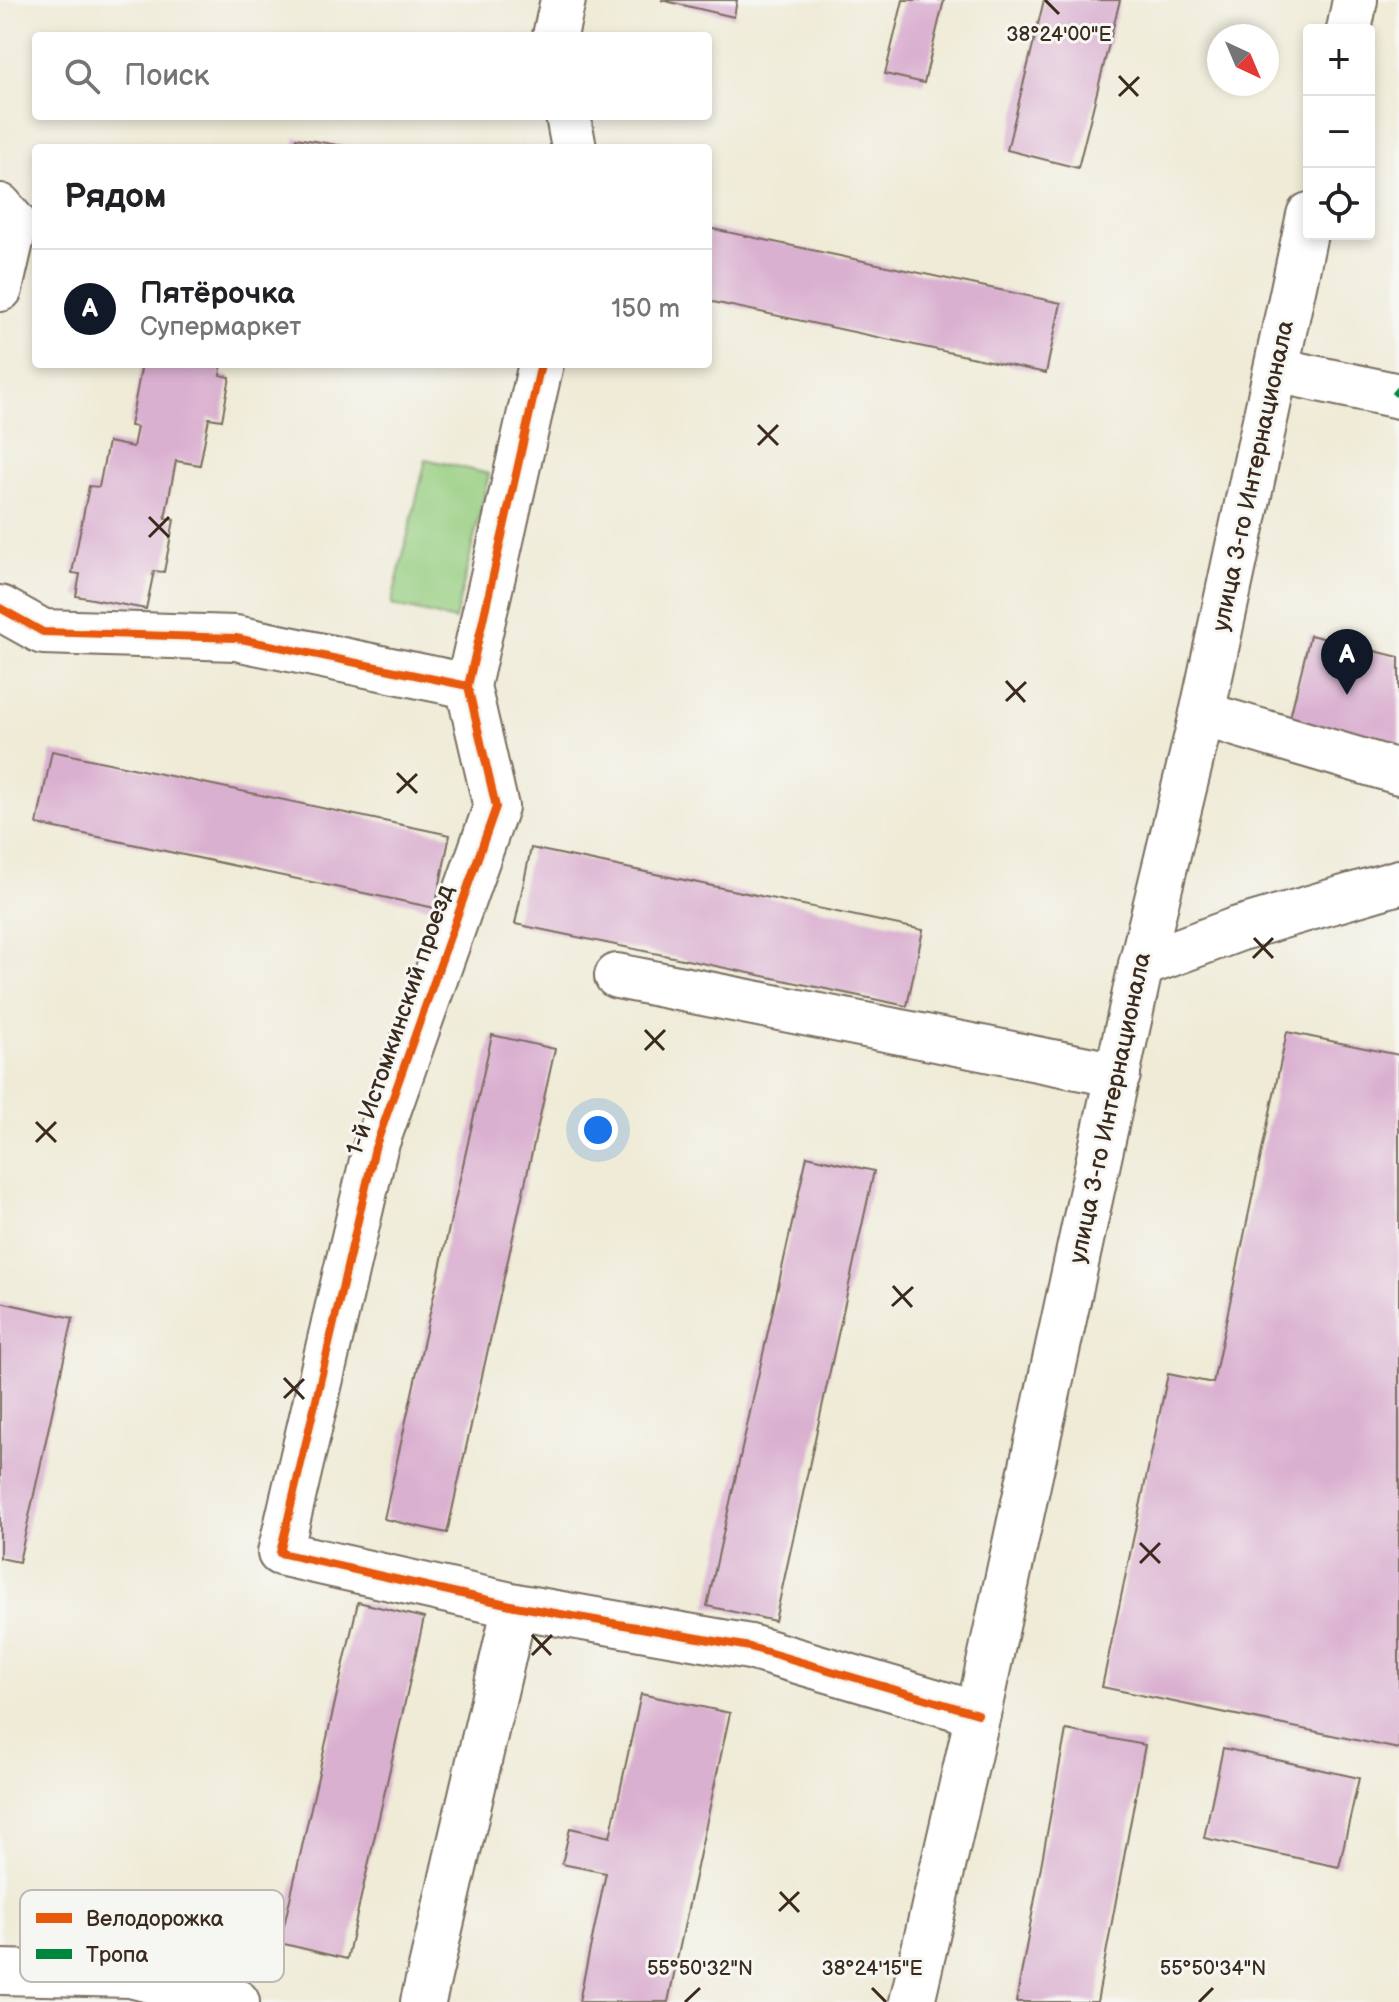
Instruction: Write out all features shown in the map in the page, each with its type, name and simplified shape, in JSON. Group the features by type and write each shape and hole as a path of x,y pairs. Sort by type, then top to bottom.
{"street":[{"path":"556,32 563,0"},
{"path":"1350,24 1355,0"},
{"path":"569,120 573,144"},
{"path":"0,289 17,219"},
{"name":"улица 3-го Интернационала","path":"912,2002 1141,965 1202,714 1304,240"},
{"name":"1-й Истомкинский проезд","path":"540,368 468,686 496,807 375,1148 280,1553 515,1606 750,1647 978,1714"},
{"path":"1276,370 1399,396"},
{"path":"0,608 43,632 236,638 468,686"},
{"path":"1202,714 1399,772"},
{"path":"1141,965 1238,929 1399,882"},
{"path":"617,976 1118,1075"},
{"path":"423,2002 515,1606"},
{"path":"0,1972 20,1972"},
{"path":"158,1982 237,2002"}],"green space":[{"path":"426,459 489,474 455,620 391,605"}],"building":[{"path":"661,0 737,0 734,17"},
{"path":"903,0 944,0 924,83 885,74"},
{"path":"1044,0 1120,0 1078,168 1007,150"},
{"path":"296,138 332,144 295,144"},
{"path":"712,229 1061,303 1046,373 712,302"},
{"path":"141,368 221,368 220,375 230,377 222,420 209,418 200,465 176,461 165,518 174,520 164,572 154,571 146,609 76,596 80,574 72,573 89,486 99,487 108,442 133,447 137,427 130,426"},
{"path":"1310,635 1399,657 1399,761 1286,734"},
{"path":"52,751 450,835 435,908 37,824"},
{"path":"531,848 923,930 907,1006 515,924"},
{"path":"1287,1032 1399,1055 1399,1749 1102,1687 1168,1374 1213,1383"},
{"path":"492,1035 555,1049 447,1533 384,1519"},
{"path":"807,1156 874,1171 775,1621 707,1606"},
{"path":"0,1302 73,1318 19,1562 0,1558"},
{"path":"358,1602 424,1618 347,1959 284,1944 284,1926"},
{"path":"641,1694 730,1713 668,2002 583,2002 579,2001 606,1873 562,1864 570,1828 610,1837"},
{"path":"1066,1730 1145,1745 1097,2002 1016,2002"},
{"path":"1223,1748 1359,1778 1339,1867 1204,1838"}],"marked path":[{"path":"1393,395 1399,388"}],"cycle path":[{"path":"540,368 468,686 496,807 375,1148 280,1553 515,1606 750,1647 978,1714"},
{"path":"0,608 43,632 236,638 468,686"}],"place":[{"name":"Пятёрочка","path":"1347,695"}]}
